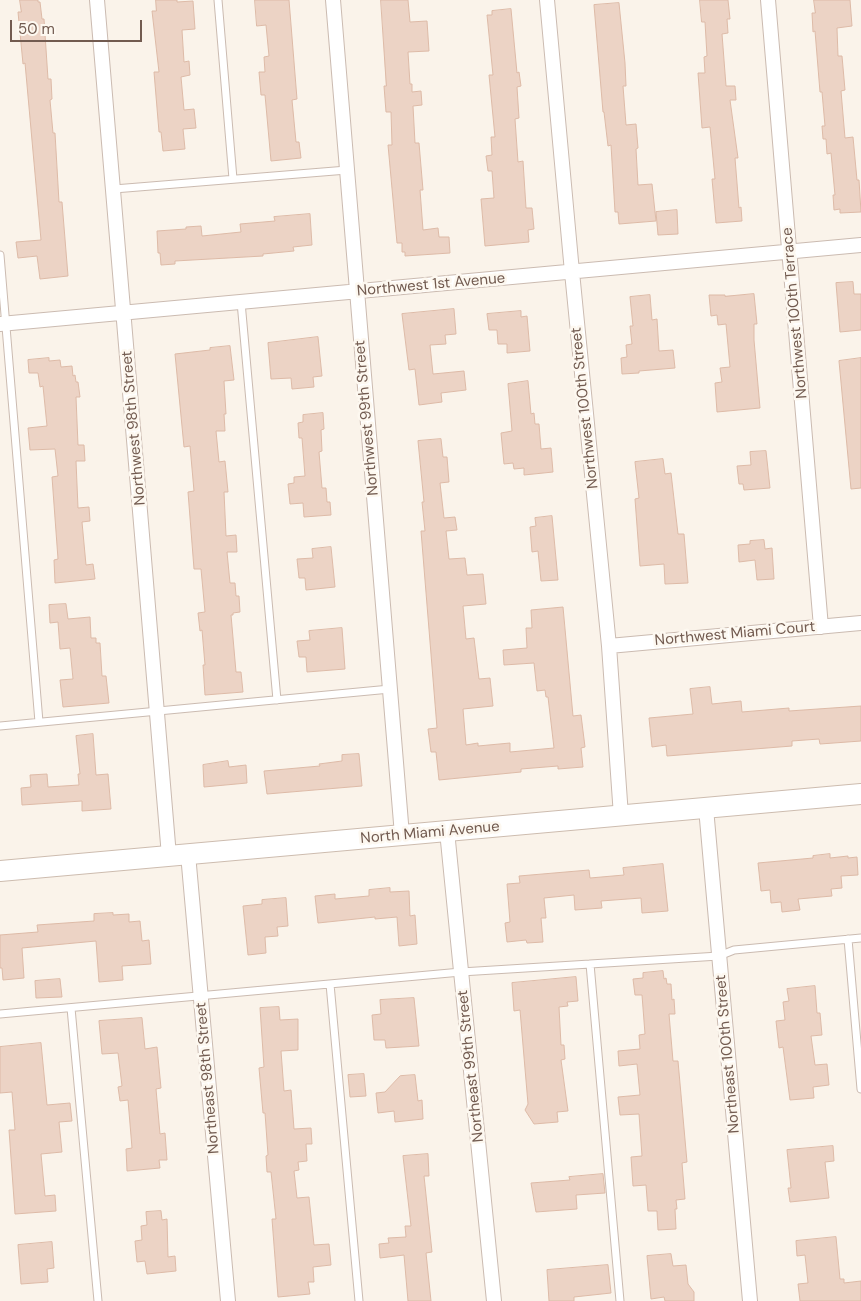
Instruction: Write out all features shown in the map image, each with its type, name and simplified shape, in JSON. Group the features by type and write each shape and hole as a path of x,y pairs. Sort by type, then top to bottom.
{"main road":[{"name":"North Miami Avenue","path":"0,871 861,794"}],"street":[{"name":"Northwest 98th Street","path":"97,0 158,711 179,855"},
{"name":"Northwest 99th Street","path":"333,0 402,835"},
{"name":"Northwest 100th Street","path":"547,0 609,646 622,816"},
{"name":"Northwest 100th Terrace","path":"768,0 821,626"},
{"name":"Northwest 1st Avenue","path":"3,324 861,245"},
{"name":"Northwest Miami Court","path":"609,646 861,623"},
{"name":"Northeast 100th Street","path":"706,808 750,1301"},
{"name":"Northeast 99th Street","path":"447,831 494,1301"},
{"name":"Northeast 98th Street","path":"179,855 201,996 228,1301"}],"lane":[{"path":"218,0 233,179"},
{"path":"114,189 347,170"},
{"path":"0,255 3,324 38,722"},
{"path":"241,302 277,700"},
{"path":"0,726 390,689"},
{"path":"0,1014 461,972 719,956 734,950 861,938"},
{"path":"848,939 861,1090"},
{"path":"590,964 620,1301"},
{"path":"330,984 359,1301"},
{"path":"71,1008 98,1301"}],"building":[{"path":"20,0 38,0 40,2 42,19 44,19 48,79 51,79 52,99 50,100 53,133 55,133 59,202 62,202 68,276 40,279 37,256 18,258 16,242 41,240 25,63 23,64 18,12 21,12"},
{"path":"156,0 193,1 195,29 182,30 184,62 189,61 190,75 181,77 184,110 194,109 196,128 183,129 185,149 163,151 161,132 159,132 154,72 159,72 152,11 156,11"},
{"path":"255,0 289,0 297,99 292,100 296,142 299,142 301,158 271,161 265,95 261,95 259,72 265,72 264,57 269,56 266,25 257,26"},
{"path":"381,0 408,0 410,22 427,21 429,51 408,52 412,92 421,91 422,105 413,106 415,143 419,143 423,190 420,190 423,230 438,228 439,237 449,237 450,253 405,256 405,252 402,252 402,243 397,243 388,145 392,145 391,112 386,112 384,86 386,86"},
{"path":"700,0 728,0 730,19 727,19 728,33 722,34 726,86 735,86 736,100 730,100 738,158 735,158 739,208 741,207 742,221 716,223 712,179 715,179 710,127 702,128 698,73 705,73 704,57 707,56 705,22 702,22"},
{"path":"814,0 850,0 852,26 837,28 838,56 842,56 845,90 841,91 845,138 853,137 861,212 840,213 840,209 834,210 833,195 835,195 831,153 827,154 826,139 823,139 822,126 825,126 822,92 820,92 815,31 813,32 812,13 815,13"},
{"path":"619,3 625,63 626,86 623,86 626,125 636,124 638,185 652,184 656,221 619,224 618,212 615,212 611,145 608,146 603,112 594,5"},
{"path":"511,9 517,73 519,72 521,86 517,87 519,118 515,119 518,162 523,161 526,208 532,208 534,229 528,230 529,242 485,246 481,199 494,198 492,171 488,171 486,156 492,155 491,137 495,137 489,75 493,75 487,15 492,15 492,11"},
{"path":"677,210 678,234 658,235 656,212"},
{"path":"310,214 312,245 293,247 294,251 263,254 263,256 175,261 175,264 161,265 160,253 158,253 157,231 201,226 202,236 241,232 240,224 275,221 274,217"},
{"path":"853,282 854,294 861,294 861,330 840,332 836,283"},
{"path":"754,294 757,324 754,324 754,340 760,408 717,412 715,383 722,382 720,368 730,367 726,324 718,325 717,315 711,316 709,295"},
{"path":"650,295 652,320 657,319 659,351 673,350 675,368 622,374 621,358 627,357 626,345 632,344 630,326 633,326 630,297"},
{"path":"454,309 456,334 445,335 446,344 430,345 433,374 464,371 466,390 441,393 442,402 419,405 415,369 409,370 402,314"},
{"path":"521,311 521,317 527,316 530,351 507,353 507,344 498,344 497,330 489,330 487,314"},
{"path":"318,337 322,376 313,377 314,387 292,389 291,378 271,379 268,343"},
{"path":"230,346 234,380 224,381 225,431 216,431 219,462 225,461 228,492 224,492 226,536 236,535 237,552 227,552 230,583 235,583 236,596 239,596 240,612 231,615 236,672 241,672 243,692 205,695 203,665 205,665 202,630 200,631 198,613 205,612 201,569 194,569 188,492 194,491 190,446 184,447 175,354"},
{"path":"49,358 49,361 60,360 61,367 72,366 73,376 75,375 76,382 78,382 80,397 76,397 78,445 84,445 85,461 76,461 78,508 89,507 90,521 82,522 86,565 93,564 95,579 55,583 54,560 58,559 52,477 58,476 55,449 30,450 28,428 47,426 43,386 40,387 38,373 29,373 28,360"},
{"path":"861,358 861,488 851,489 839,361"},
{"path":"528,381 531,414 534,413 535,424 539,424 541,449 551,448 553,472 524,475 524,468 514,469 513,463 504,464 501,433 512,431 508,384"},
{"path":"323,413 324,429 321,430 322,451 319,452 322,488 326,488 327,502 330,502 331,515 304,517 303,503 290,504 288,484 294,483 294,477 305,476 302,438 299,438 298,423 303,422 303,415"},
{"path":"441,439 443,457 447,457 449,482 440,483 444,518 455,517 457,530 446,531 449,559 465,558 467,575 483,574 486,604 463,606 466,639 474,638 479,679 490,678 493,706 463,709 466,745 478,743 478,746 510,743 510,752 554,748 548,697 546,697 545,690 537,691 534,663 504,665 503,650 527,648 526,628 532,628 531,610 563,607 573,716 581,715 585,747 581,748 583,767 558,769 558,766 521,769 521,772 439,780 436,752 431,752 428,729 437,728 421,531 425,531 418,441"},
{"path":"766,451 770,488 744,490 743,484 739,484 737,466 751,465 750,452"},
{"path":"663,459 665,474 671,473 678,534 684,534 688,583 665,584 664,564 640,566 635,499 639,498 635,462"},
{"path":"552,516 558,580 541,581 538,551 532,552 530,527 536,526 535,518"},
{"path":"764,540 765,549 772,548 774,579 757,580 755,560 739,562 738,545 750,544 750,541"},
{"path":"331,547 335,587 306,590 305,578 299,578 297,559 313,558 312,549"},
{"path":"66,604 68,619 90,617 91,638 96,638 96,643 100,643 102,676 106,676 109,703 63,707 60,680 73,679 70,648 60,649 58,622 50,623 49,605"},
{"path":"342,628 345,669 307,672 306,657 299,657 297,641 310,640 309,631"},
{"path":"710,687 712,704 741,701 742,712 789,708 789,711 861,706 861,741 820,744 819,739 792,741 792,746 667,756 666,745 652,747 649,718 693,714 690,689"},
{"path":"93,734 96,775 108,774 111,809 82,811 82,801 22,805 21,788 31,787 30,775 47,774 48,787 79,785 78,774 80,774 76,736"},
{"path":"359,754 362,786 267,794 264,771 320,766 319,764 342,761 342,755"},
{"path":"228,761 229,767 246,765 247,783 204,787 203,765"},
{"path":"830,854 830,858 857,857 858,875 841,876 842,888 831,889 832,896 798,899 800,910 782,912 781,902 771,903 770,890 761,891 758,863 813,858 813,856"},
{"path":"663,864 668,911 642,913 641,898 601,901 602,908 575,910 574,895 544,898 546,918 541,918 543,942 527,943 526,940 507,942 505,923 510,922 507,884 520,883 519,876 589,870 590,878 624,875 623,868"},
{"path":"390,888 390,892 409,891 410,916 415,915 417,944 399,946 397,917 375,919 375,917 318,923 315,896 335,894 335,899 369,896 369,890"},
{"path":"286,898 288,926 277,927 278,936 265,937 266,953 248,955 243,906 262,904 262,900"},
{"path":"113,913 113,915 129,914 129,922 140,921 142,941 149,940 151,964 122,966 123,980 99,982 96,941 22,948 24,978 3,980 2,968 0,968 0,935 38,932 37,925 94,921 94,914"},
{"path":"663,971 667,984 671,984 672,1000 674,999 675,1014 669,1014 673,1061 678,1061 687,1162 682,1163 685,1199 676,1200 676,1229 658,1230 657,1211 648,1211 646,1185 633,1186 631,1157 642,1156 639,1114 620,1115 618,1097 640,1095 637,1064 619,1066 618,1051 640,1049 639,1035 645,1034 642,995 635,995 633,979 643,978 643,973"},
{"path":"576,977 578,1001 567,1002 568,1006 559,1007 561,1045 564,1045 565,1059 561,1060 568,1111 557,1112 558,1122 534,1124 525,1110 528,1104 520,1010 514,1011 512,983"},
{"path":"60,979 62,997 36,998 35,981"},
{"path":"815,986 817,1013 820,1013 822,1035 811,1036 815,1065 827,1064 829,1085 813,1087 814,1098 790,1100 783,1047 779,1048 776,1021 785,1020 783,1002 789,1001 787,989"},
{"path":"414,998 419,1046 386,1048 385,1040 374,1040 372,1015 381,1014 380,1000"},
{"path":"279,1007 280,1020 298,1019 298,1050 281,1051 284,1091 291,1090 294,1129 311,1128 312,1144 306,1144 307,1161 298,1162 299,1170 294,1171 297,1198 309,1197 314,1245 329,1244 331,1265 313,1267 314,1282 308,1282 310,1294 278,1297 272,1219 276,1219 271,1172 267,1172 266,1156 268,1155 265,1113 263,1113 259,1068 264,1067 260,1008"},
{"path":"142,1018 145,1049 157,1047 161,1088 156,1089 160,1134 165,1133 167,1160 159,1160 160,1168 127,1171 126,1149 132,1148 128,1100 120,1101 118,1087 122,1086 118,1053 102,1054 99,1021"},
{"path":"41,1043 47,1105 70,1103 72,1121 59,1122 62,1152 41,1154 45,1196 55,1195 56,1211 15,1214 9,1130 15,1130 12,1092 0,1093 0,1047"},
{"path":"364,1074 366,1096 350,1097 348,1075"},
{"path":"415,1075 418,1101 422,1100 423,1119 395,1122 394,1111 378,1113 376,1093 385,1092 400,1076"},
{"path":"833,1146 834,1161 825,1162 829,1198 790,1202 788,1188 791,1188 787,1150"},
{"path":"428,1154 429,1176 424,1176 432,1252 426,1253 431,1301 408,1301 404,1255 380,1258 379,1244 389,1243 388,1238 406,1237 405,1226 411,1226 403,1156"},
{"path":"603,1174 605,1193 576,1195 577,1209 536,1212 531,1183 570,1180 569,1177"},
{"path":"161,1211 162,1220 167,1219 168,1257 175,1256 176,1271 147,1274 145,1261 137,1262 135,1241 142,1240 141,1226 147,1225 146,1212"},
{"path":"836,1237 840,1279 844,1279 844,1283 861,1281 861,1301 800,1301 798,1284 808,1283 805,1255 797,1256 796,1241"},
{"path":"52,1242 54,1268 47,1269 48,1282 21,1284 18,1245"},
{"path":"671,1254 673,1266 686,1265 688,1284 694,1292 694,1301 665,1301 664,1297 651,1299 647,1256"},
{"path":"608,1265 611,1293 574,1297 574,1301 549,1301 547,1270"}]}
